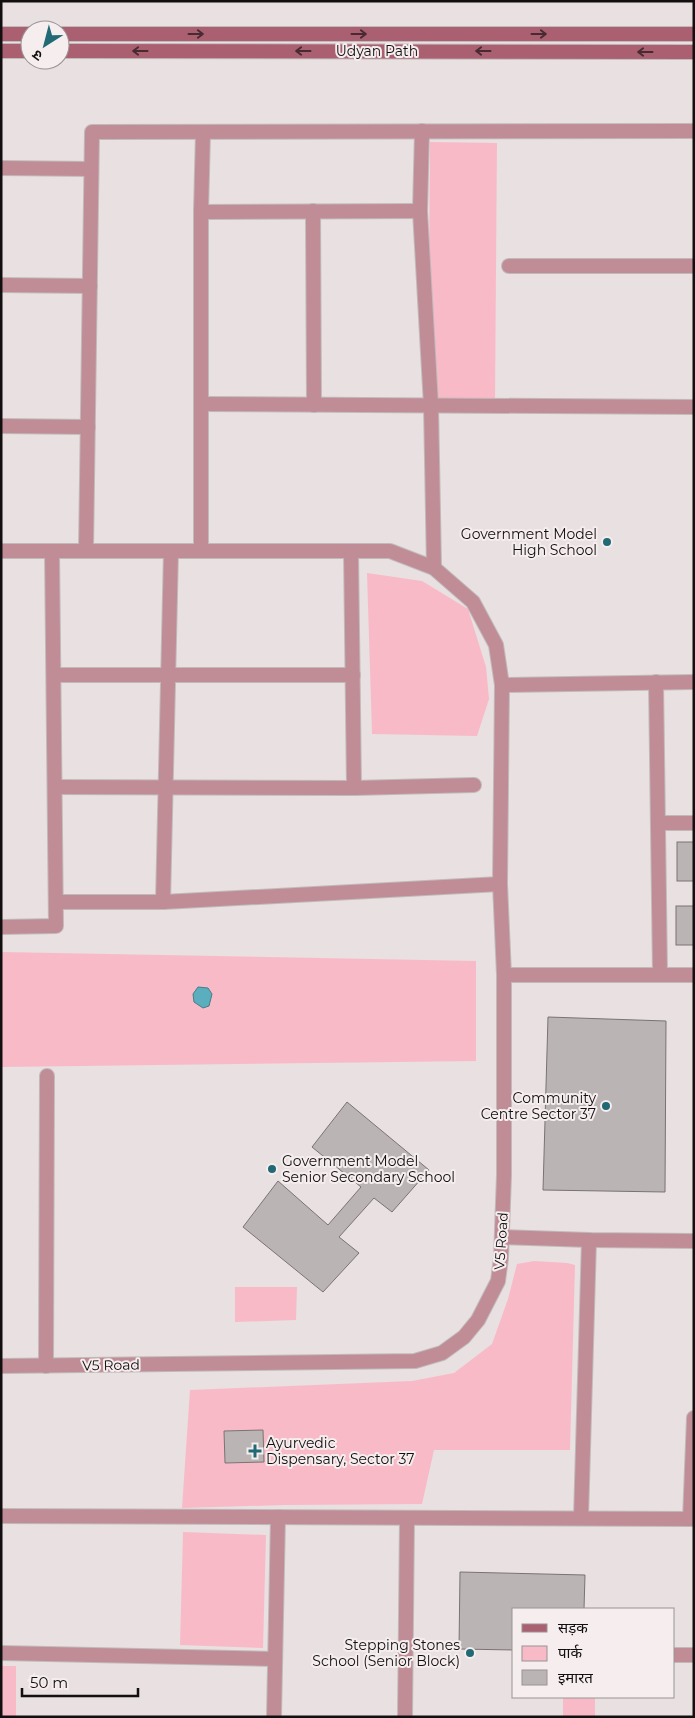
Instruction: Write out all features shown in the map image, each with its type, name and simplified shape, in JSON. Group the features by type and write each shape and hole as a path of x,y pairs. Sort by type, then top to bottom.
{"main road":[{"path":"1,34 20,34"},
{"name":"Udyan Path","path":"70,34 694,34"},
{"path":"1,51 20,51"},
{"name":"Udyan Path","path":"70,51 694,52"}],"street":[{"path":"1,551 390,552 434,568 431,406 420,210 422,131"},
{"path":"86,551 92,132 694,132"},
{"path":"201,551 201,212 203,132"},
{"path":"1,168 91,169"},
{"path":"201,212 420,210"},
{"path":"313,211 314,405"},
{"path":"509,266 694,266"},
{"path":"1,285 90,286"},
{"path":"202,404 694,407"},
{"path":"1,426 88,427"},
{"path":"1,927 56,926 52,551"},
{"path":"163,902 171,551"},
{"path":"351,551 354,788"},
{"name":"V5 Road","path":"1,1366 415,1361 442,1353 464,1337 478,1320 498,1281 502,1237 504,1175 504,976 500,884 502,686 496,645 473,602 434,568"},
{"path":"54,675 353,675"},
{"path":"656,682 660,974"},
{"path":"502,686 694,682"},
{"path":"55,787 354,788 474,785"},
{"path":"658,822 694,823"},
{"path":"56,902 163,902 500,884"},
{"path":"504,976 694,974"},
{"path":"46,1366 47,1076"},
{"path":"502,1237 694,1241"},
{"path":"581,1518 589,1240"},
{"path":"1,1516 692,1519 694,1418"},
{"path":"274,1717 278,1517"},
{"path":"404,1717 407,1518"},
{"path":"1,1653 274,1659"},
{"path":"675,1655 694,1655"}],"green space":[{"path":"430,142 497,143 495,400 428,399"},
{"path":"367,573 422,581 468,609 486,667 489,699 477,736 372,734"},
{"path":"1,952 476,961 476,1061 1,1067"},
{"path":"534,1261 575,1265 570,1450 434,1450 422,1504 182,1508 190,1390 412,1381 454,1373 492,1344 508,1299 517,1264"},
{"path":"235,1287 297,1287 296,1320 235,1322"},
{"path":"183,1532 266,1535 263,1648 180,1645"},
{"path":"1,1666 16,1666 16,1717 1,1717"},
{"path":"563,1698 595,1698 595,1716 563,1716"}],"water":[{"path":"198,987 208,988 212,994 209,1006 203,1008 194,1002 193,994"}],"building":[{"path":"677,842 694,842 694,881 677,881"},
{"path":"676,906 694,906 694,945 676,945"},
{"name":"Community Centre Sector 37","path":"548,1017 666,1021 665,1192 543,1190"},
{"path":"347,1102 429,1170 392,1212 374,1198 339,1237 359,1253 323,1292 243,1227 278,1181 328,1225 361,1187 312,1147"},
{"path":"263,1430 264,1462 225,1463 224,1431"},
{"path":"460,1572 585,1575 584,1608 512,1608 512,1650 459,1649"}],"place":[{"name":"Government Model High School","path":"607,542"},
{"name":"Community Centre Sector 37","path":"606,1106"},
{"name":"Government Model Senior Secondary School","path":"272,1169"},
{"name":"Ayurvedic Dispensary, Sector 37","path":"255,1451"},
{"name":"Stepping Stones School (Senior Block)","path":"470,1653"}]}
